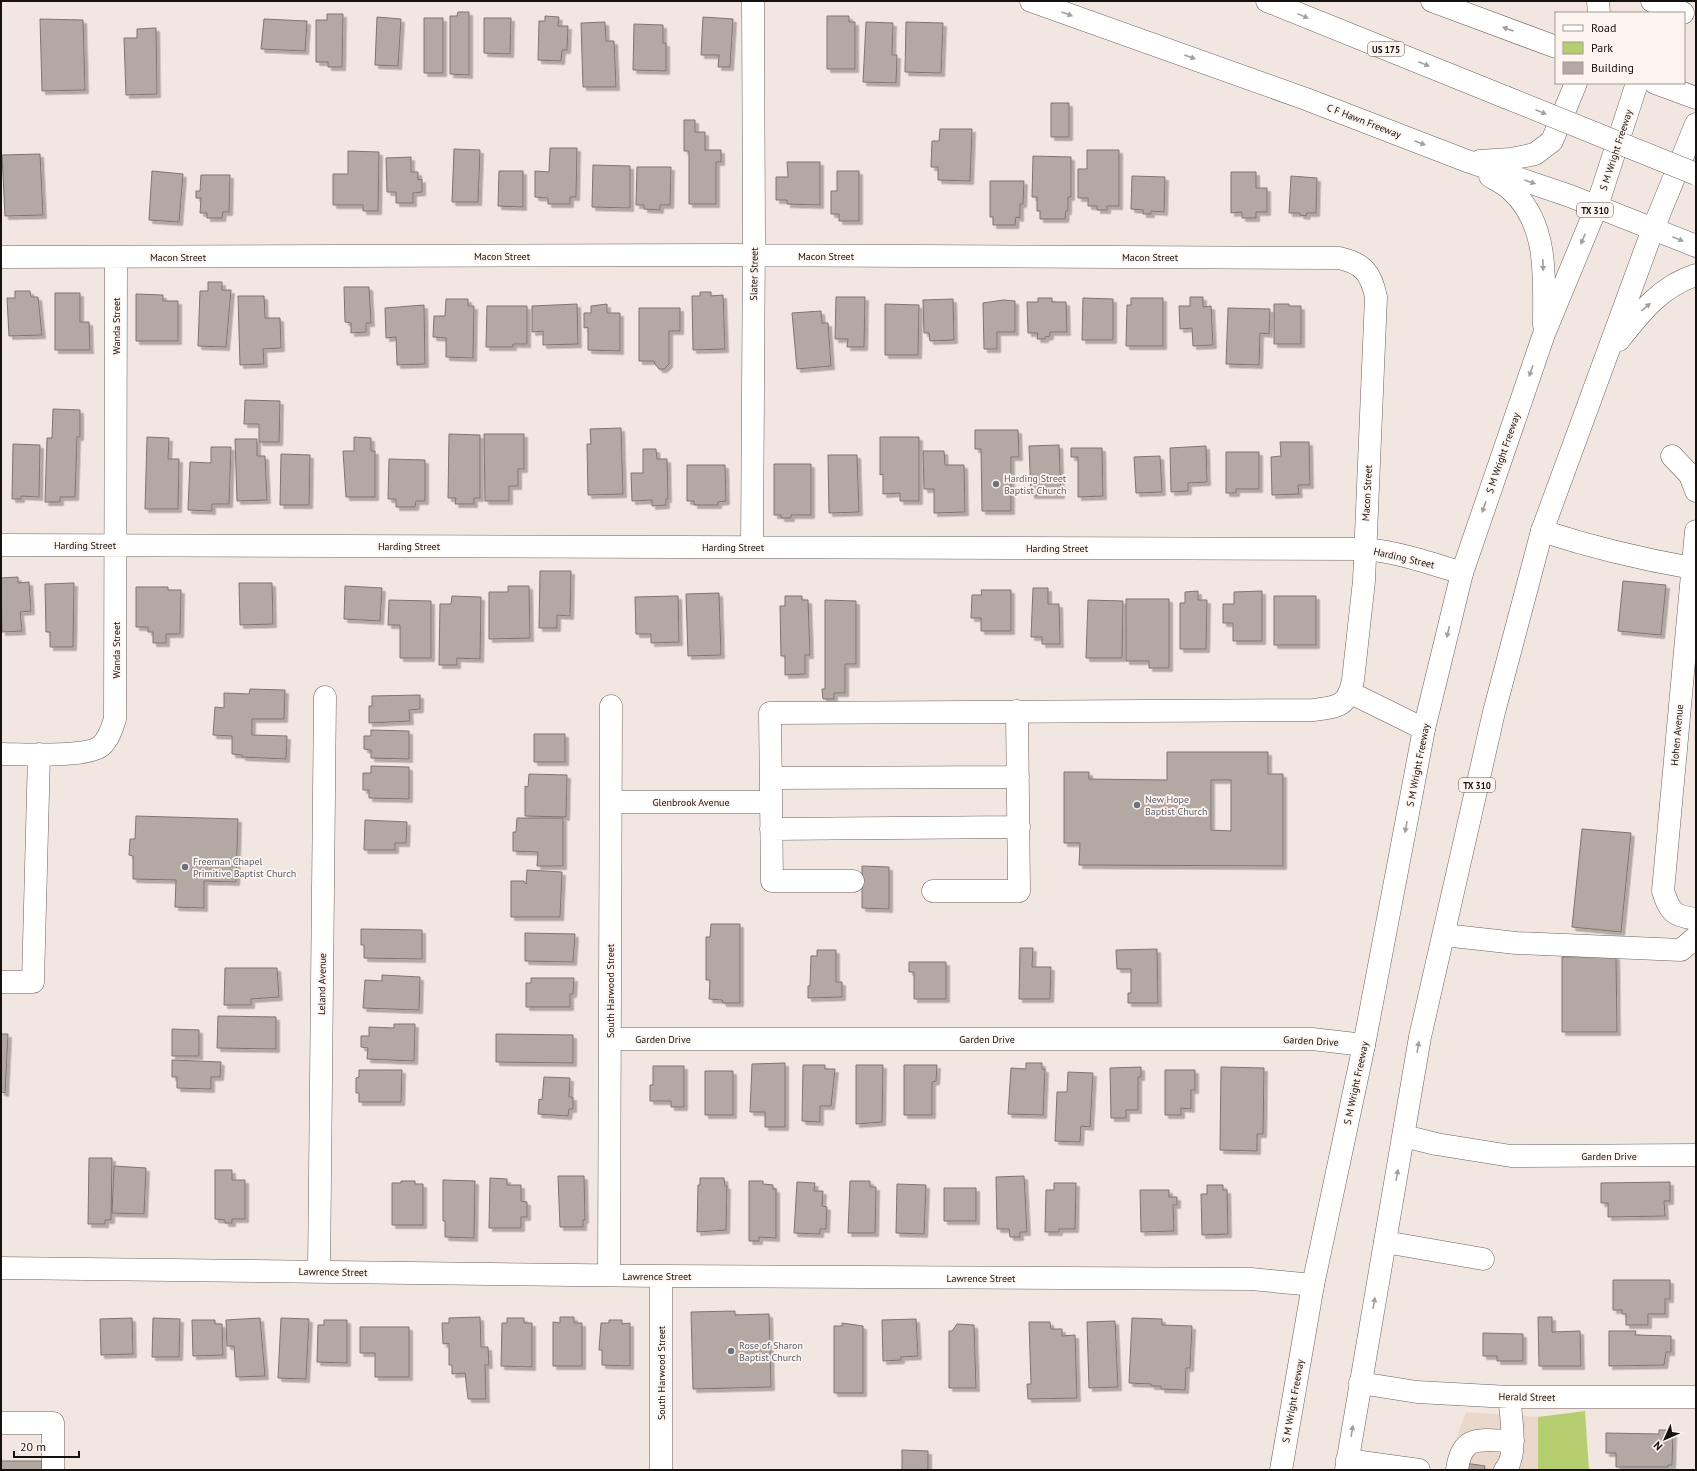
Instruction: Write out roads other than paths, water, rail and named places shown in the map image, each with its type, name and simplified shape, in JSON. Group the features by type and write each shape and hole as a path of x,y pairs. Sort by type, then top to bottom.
{"main road":[{"name":"Slater Street","path":"752,547 754,1"},
{"name":"C F Hawn Freeway","path":"1031,1 1306,99 1467,161 1597,206 1696,246"},
{"name":"US 175","path":"1267,1 1696,174"},
{"path":"1432,1 1551,45"},
{"path":"1598,1 1599,12"},
{"path":"1660,5 1681,12"},
{"path":"1685,13 1696,18"},
{"path":"1467,161 1511,159 1535,154 1552,141 1576,84"},
{"name":"S M Wright Freeway","path":"1281,1470 1313,1285 1364,1045 1424,729 1462,573 1544,334 1597,206 1637,84"},
{"path":"1658,84 1696,98"},
{"name":"TX 310","path":"1346,1465 1420,1037 1444,935 1465,832 1494,712 1542,531 1653,229 1696,124"},
{"path":"1467,161 1510,189 1528,211 1537,228 1544,260 1544,334"},
{"name":"Macon Street","path":"1,257 754,255 1331,258 1353,261 1364,269 1373,284 1376,297 1364,550 1364,581 1351,693"},
{"name":"Wanda Street","path":"1,754 86,752 101,746 110,734 115,719 116,257"},
{"path":"1605,359 1642,310 1664,292 1684,279 1696,275"},
{"path":"1672,456 1690,475 1696,491"},
{"name":"Hohen Avenue","path":"1696,530 1663,891 1668,907 1682,917 1696,919"},
{"path":"1542,531 1592,547 1648,560 1692,568"},
{"name":"Harding Street","path":"1,545 1364,550 1381,551 1416,559 1462,573"},
{"path":"853,881 772,881 770,713 1314,710 1332,708 1344,702 1351,693 1424,729"},
{"name":"Leland Avenue","path":"319,1272 325,697"},
{"name":"South Harwood Street","path":"609,1275 611,706"},
{"path":"933,891 1019,891 1017,712"},
{"path":"1,982 33,982 39,754"},
{"path":"771,778 1018,776"},
{"name":"Glenbrook Avenue","path":"611,802 771,802"},
{"path":"771,829 1019,828"},
{"path":"1444,935 1516,943 1681,950 1696,937"},
{"name":"Garden Drive","path":"610,1039 1312,1039 1364,1045"},
{"name":"Garden Drive","path":"1404,1136 1436,1144 1511,1156 1696,1155"},
{"path":"1385,1242 1483,1259"},
{"name":"Lawrence Street","path":"1,1268 661,1276 1251,1279 1313,1285"},
{"name":"South Harwood Street","path":"661,1276 661,1470"},
{"name":"Herald Street","path":"1360,1383 1417,1392 1509,1398 1696,1396"},
{"path":"1505,1470 1510,1466 1512,1441 1509,1398"},
{"path":"1,1423 52,1423 53,1470"},
{"path":"1457,1470 1458,1457 1464,1447 1473,1440 1512,1441"},
{"path":"1346,1465 1419,1470"}],"place":[{"name":"Harding Street Baptist Church","path":"996,484"},
{"name":"New Hope Baptist Church","path":"1137,805"},
{"name":"Freeman Chapel Primitive Baptist Church","path":"185,867"},
{"name":"Rose of Sharon Baptist Church","path":"731,1351"}]}
